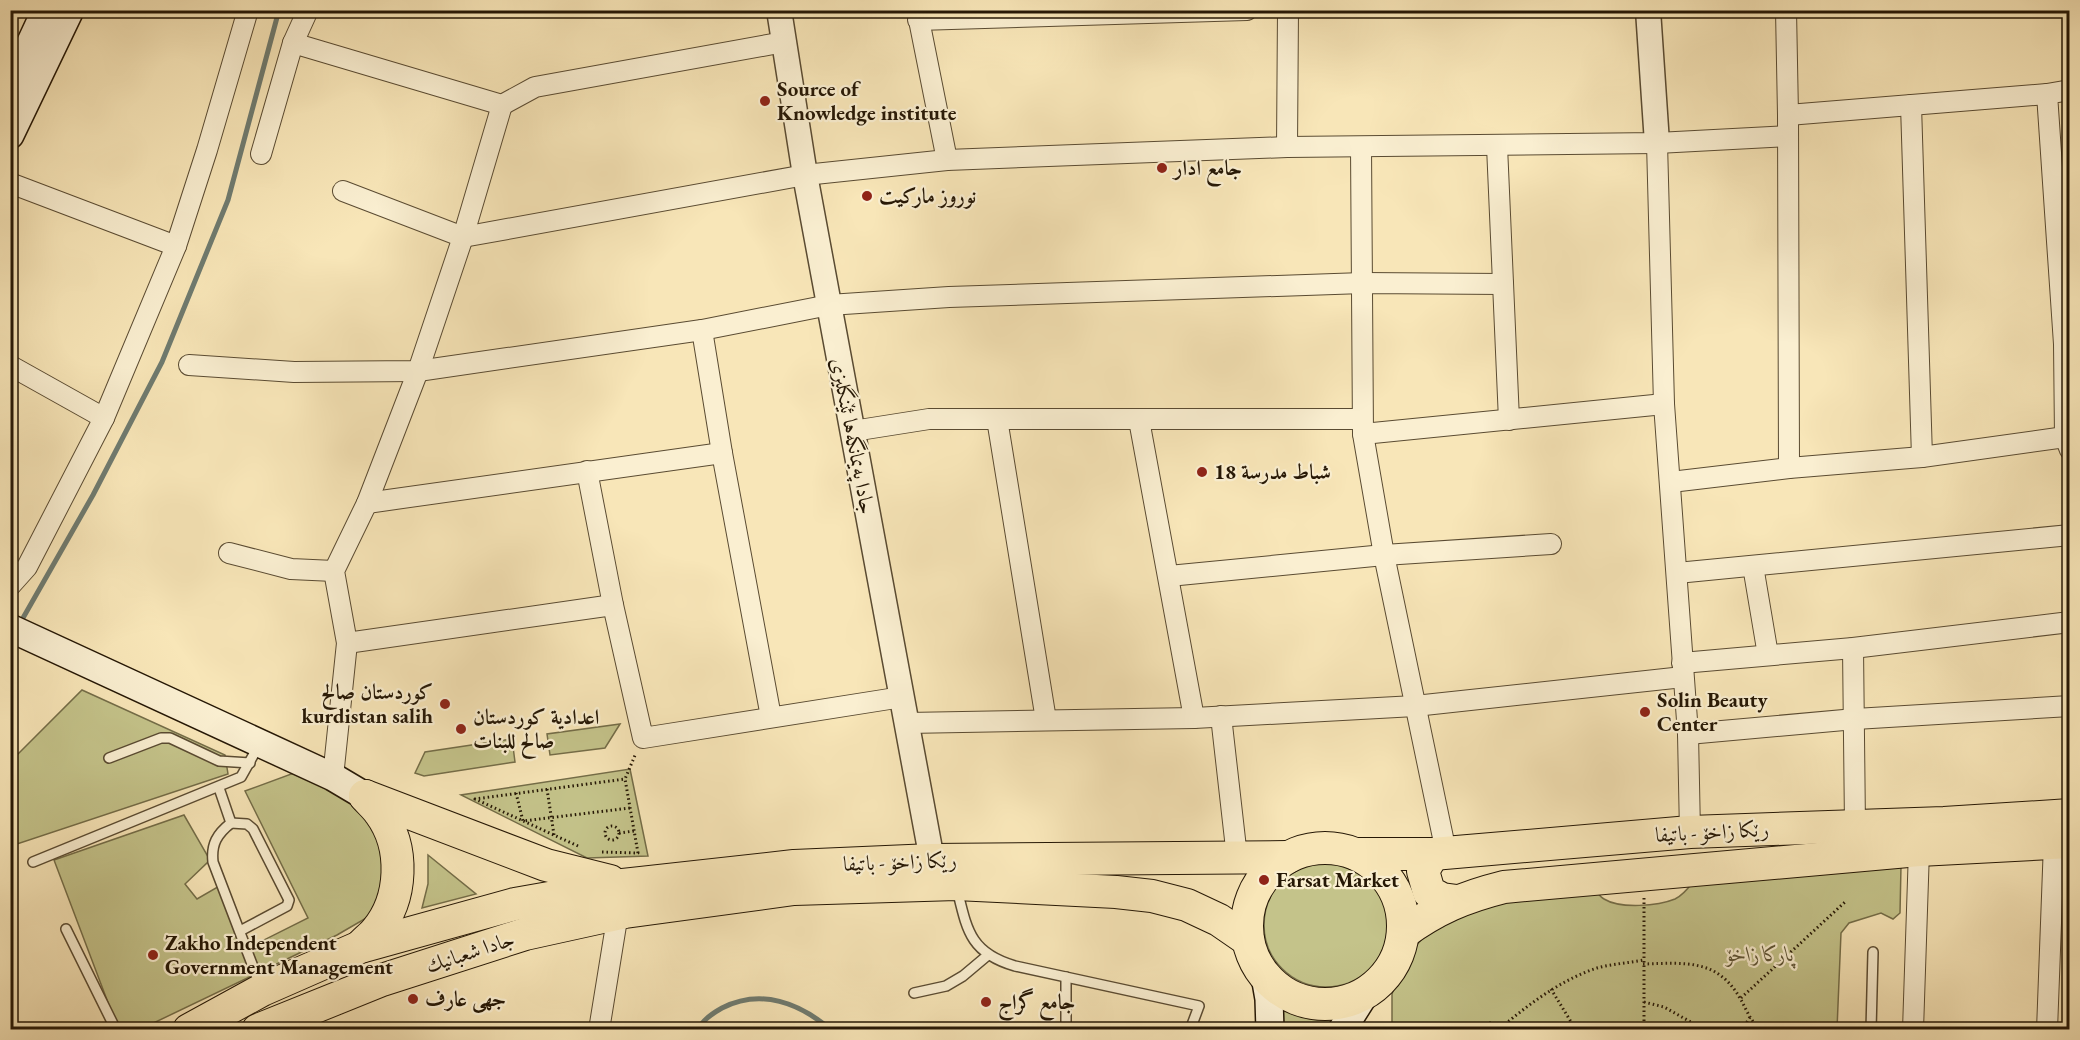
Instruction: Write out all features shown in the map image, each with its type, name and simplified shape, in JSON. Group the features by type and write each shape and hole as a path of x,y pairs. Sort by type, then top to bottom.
{"highway":[{"path":"365,796 546,865 620,899"},
{"path":"189,1029 262,990 357,948 377,930 390,908 397,885 398,860 393,836 381,814 365,796"},
{"name":"رێکا زاخۆ - باتیفا","path":"1356,854 1439,853 1690,832 2070,815"},
{"name":"رێکا زاخۆ - باتیفا","path":"1403,933 1425,917 1457,901 1504,887 1919,850 2062,842"},
{"path":"1333,848 1356,854 1377,867 1392,885 1402,908 1403,933 1397,956 1384,976 1366,992 1346,1001 1324,1004 1302,1000 1281,991 1265,976 1254,959 1248,940 1247,920 1251,901 1259,884 1272,868 1288,857 1310,849 1333,848"},
{"path":"1439,853 1423,871 1429,892 1442,899 1457,901"},
{"name":"رێکا زاخۆ - باتیفا","path":"620,899 794,866 933,860 1288,857"},
{"name":"رێکا زاخۆ - باتیفا","path":"357,948 515,904 795,889 956,884 1152,896 1186,905 1219,920 1248,940"},
{"name":"جادا شعبانيك","path":"258,1029 382,980 525,934 620,899"}],"main road":[{"path":"10,87 46,10"},
{"path":"10,135 70,10"},
{"path":"10,628 255,753 333,777 365,796"},
{"path":"1265,976 1269,999 1270,1029"},
{"path":"1342,1029 1366,992"}],"street":[{"path":"10,586 27,567 104,418 176,246 248,10"},
{"path":"261,154 293,43 308,10"},
{"name":"جادا په‌يمانگه‌ها ئێنگليزى","path":"779,10 805,175 933,860"},
{"path":"947,159 918,15 1246,10"},
{"path":"1287,147 1288,10"},
{"path":"1648,10 1657,143 1664,404 1688,734 1690,832"},
{"path":"1786,10 1789,468"},
{"path":"333,777 347,644 334,571 367,503 418,371 463,237 502,105 535,87 784,42"},
{"path":"293,43 502,105"},
{"path":"1788,115 2047,94 2070,90"},
{"path":"1671,482 1789,468 2067,443 2067,343 2062,218 2047,94"},
{"path":"1911,105 1922,457"},
{"path":"343,191 463,237 805,175 947,159 1287,147 1657,143 1788,136"},
{"path":"1497,146 1509,420"},
{"path":"1361,147 1362,426 1384,555 1415,706 1439,853"},
{"path":"10,183 176,246"},
{"path":"189,365 294,372 418,371 702,330 829,305 949,297 1363,283 1503,284"},
{"path":"702,330 722,453 771,717"},
{"path":"11,366 104,418"},
{"path":"853,431 929,419 1140,420 1362,426 1509,420 1664,404"},
{"path":"997,419 1046,720"},
{"path":"1140,420 1194,718"},
{"path":"367,503 722,453"},
{"path":"587,471 613,605 643,738 902,697"},
{"path":"1677,573 2070,535"},
{"path":"1169,576 1384,555 1551,543"},
{"path":"229,553 291,569 334,571"},
{"path":"1753,566 1768,655"},
{"path":"347,644 613,605"},
{"path":"907,723 1194,718 1415,706 1683,670 1768,655 1853,648 2070,622"},
{"path":"1853,648 1855,826"},
{"path":"1688,734 1855,719 2070,706"},
{"path":"1221,716 1238,857"},
{"path":"2047,1029 2062,842"},
{"path":"1913,1029 1919,850"},
{"path":"599,1029 620,899"}],"lane":[{"path":"109,758 160,738 170,738 219,761 255,753"},
{"path":"33,862 219,788 241,777 255,753"},
{"path":"219,788 231,823"},
{"path":"240,931 287,906 289,900 254,829 247,824 231,823 224,828 213,843 213,862 262,990"},
{"path":"956,884 968,932 976,945 988,955 1015,966 1199,1006 1190,1029"},
{"path":"66,929 116,1029"},
{"path":"1871,1029 1873,952"},
{"path":"914,993 946,986 963,976 988,955"},
{"path":"1066,977 1066,1029"}],"path":[{"path":"591,852 638,853 625,779 643,738"},
{"path":"582,848 475,799 625,779"},
{"path":"547,789 554,835"},
{"path":"516,793 523,821"},
{"path":"523,821 630,808"},
{"path":"612,825 617,826 619,833 620,836 613,840 606,837 605,831 612,825"},
{"path":"619,833 634,831"},
{"path":"1644,875 1644,1029"},
{"path":"1740,998 1845,902"},
{"path":"1489,1022 1498,1029 1551,989 1598,968 1644,962 1694,963 1711,969 1726,980 1740,998 1750,1017 1762,1029"},
{"path":"1551,989 1576,1029"},
{"path":"1644,1002 1664,1007 1704,1029"},
{"path":"1742,1029 1750,1017"}],"green space":[{"path":"82,690 225,755 228,774 11,846 11,761"},
{"path":"620,724 605,748 550,755 547,734"},
{"path":"512,739 515,762 424,776 415,773 425,752"},
{"path":"630,769 648,856 587,858 461,795"},
{"path":"302,770 370,805 391,846 375,913 337,935 141,1029 118,1029 54,860 184,815 210,860 185,884 197,899 221,885 250,947 308,918 245,791"},
{"path":"428,855 476,894 422,908 428,884"},
{"path":"1326,863 1350,868 1370,881 1383,901 1388,925 1383,949 1370,969 1350,982 1326,987 1302,982 1282,969 1269,949 1264,925 1269,901 1282,881 1302,868"},
{"name":"پارکا زاخۆ","path":"1901,866 1900,913 1893,919 1881,913 1849,923 1841,933 1837,1029 1392,1030 1392,994 1403,961 1434,925 1481,902 1594,889 1611,902 1649,905 1675,899 1692,883"},
{"path":"1276,997 1301,1010 1318,1012 1346,1007 1333,1029 1295,1027 1276,1029"}],"waterway":[{"path":"19,625 93,495 162,362 228,200 279,10"},
{"path":"698,1030 705,1020 722,1008 751,999 780,1001 793,1006 819,1020 831,1030"}],"place":[{"name":"Source of Knowledge institute","path":"765,101"},
{"name":"جامع ادار","path":"1162,168"},
{"name":"نوروز ماركيت","path":"867,196"},
{"name":"18 شباط مدرسة","path":"1202,472"},
{"name":"كوردستان صالح kurdistan salih","path":"445,704"},
{"name":"Solin Beauty Center","path":"1645,712"},
{"name":"اعدادية كوردستان صالح للبنات","path":"461,729"},
{"name":"Farsat Market","path":"1264,880"},
{"name":"Zakho Independent Government Management","path":"153,955"},
{"name":"جهى عارف","path":"413,999"},
{"name":"جامع گراج","path":"986,1002"}]}
